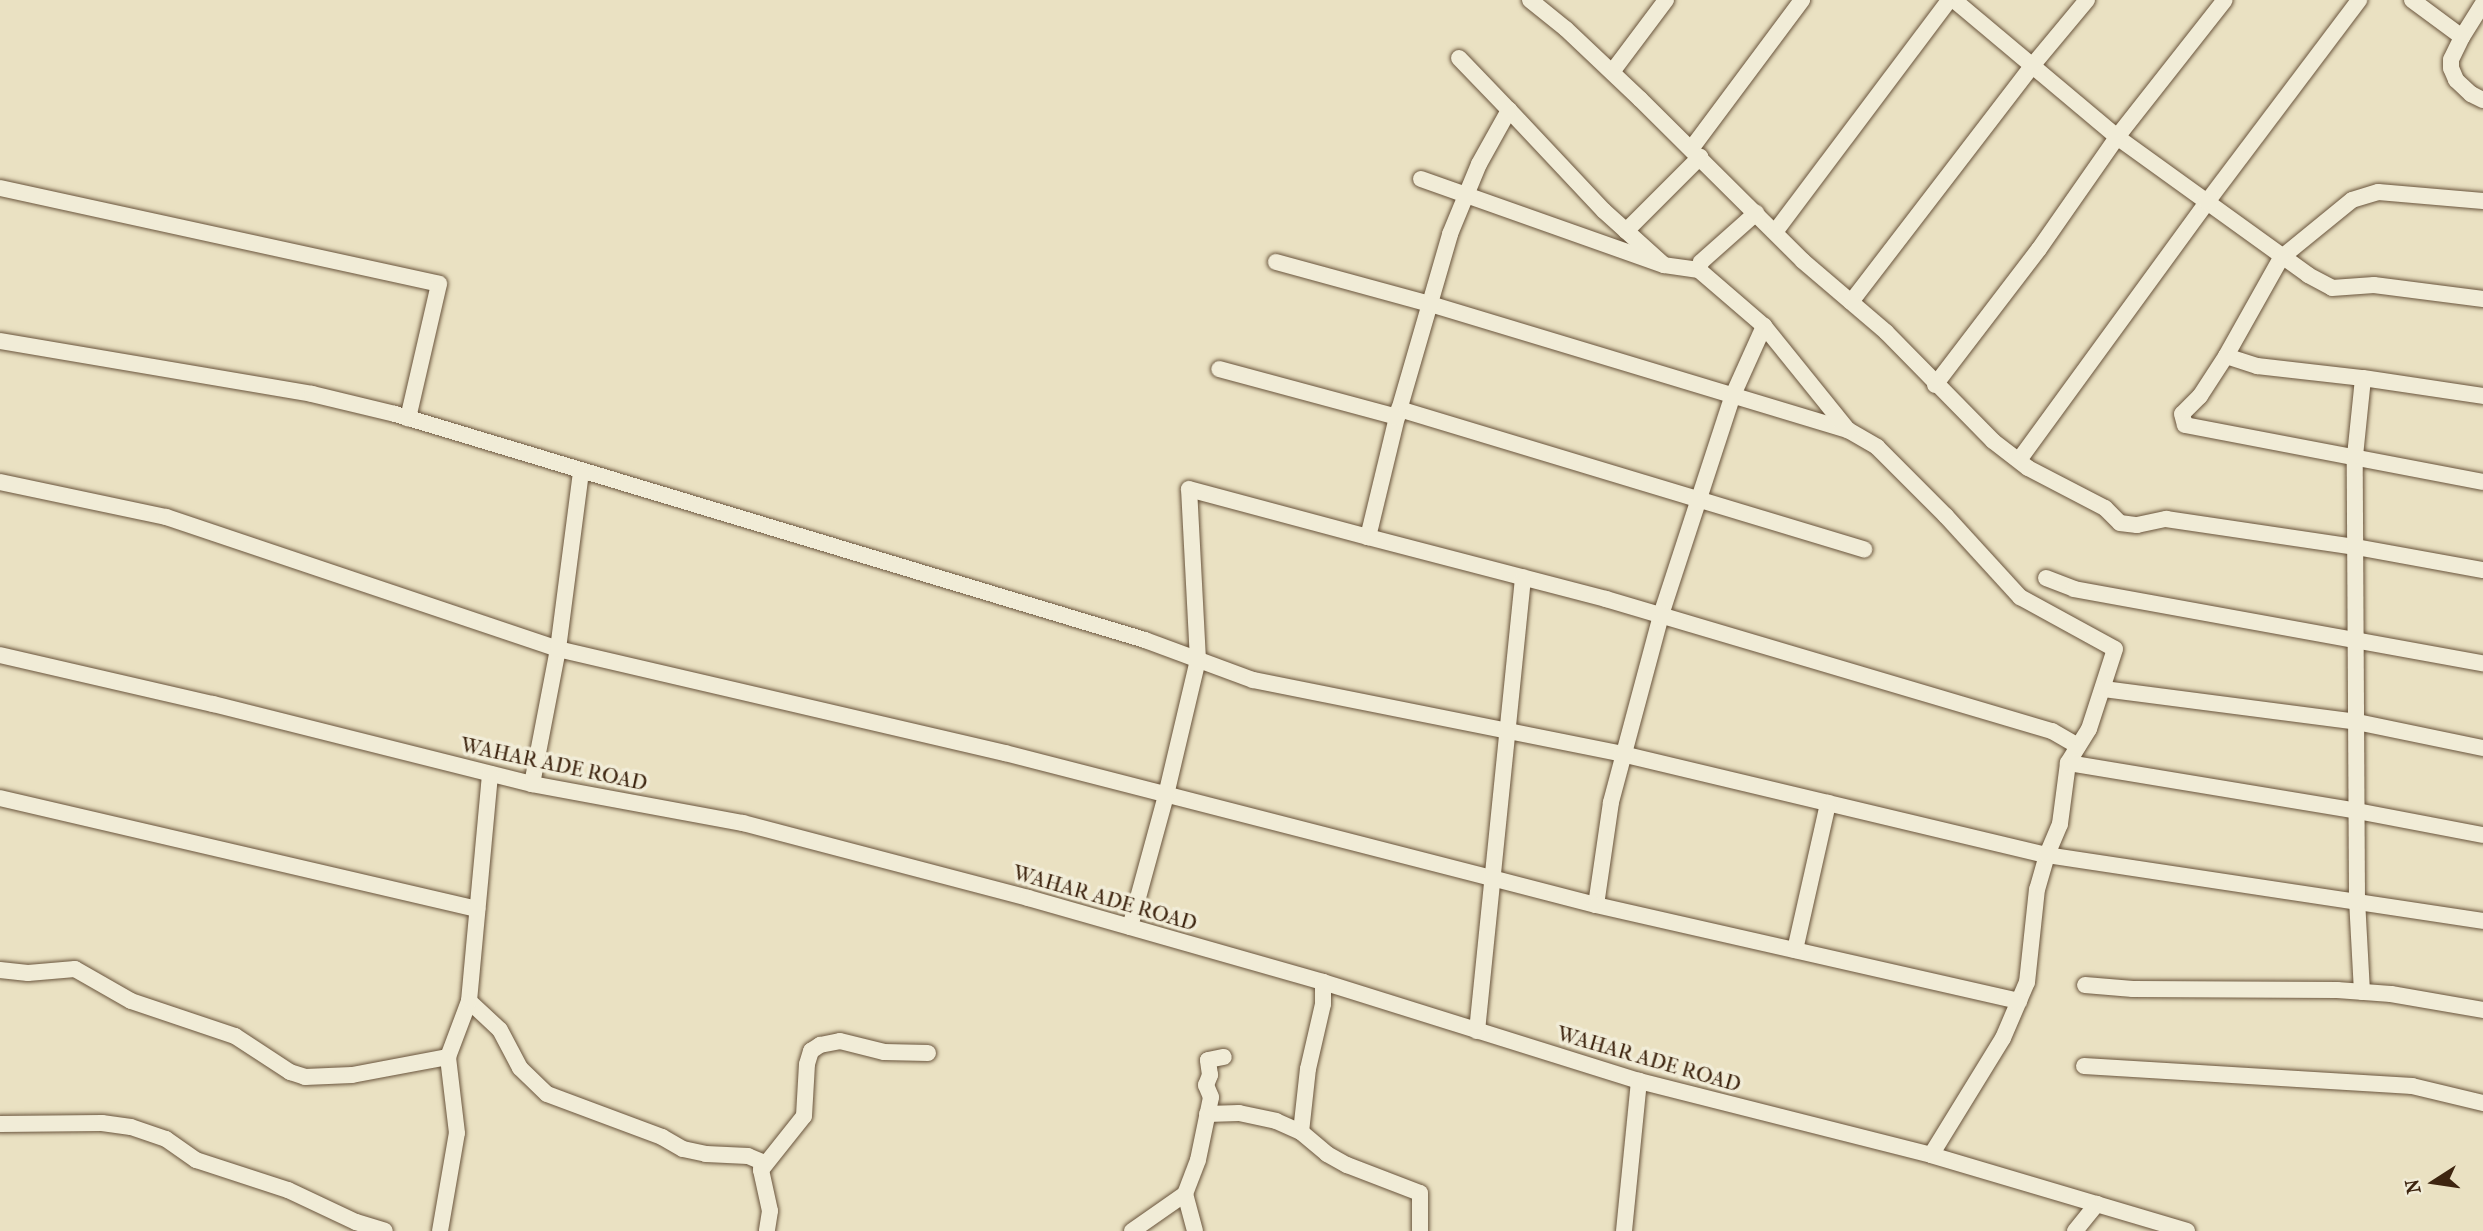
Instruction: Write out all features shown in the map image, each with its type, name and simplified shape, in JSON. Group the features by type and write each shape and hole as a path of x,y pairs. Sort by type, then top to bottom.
{"street":[{"path":"1530,0 1612,72 1775,232 1886,332 1935,385 1993,440 2020,460 2105,508 2120,523 2137,525 2166,519 2356,547 2483,570"},
{"path":"1612,72 1666,0"},
{"path":"1626,231 1695,153 1802,0"},
{"path":"1775,232 1949,0"},
{"path":"1954,0 2117,136 2281,258 2332,288 2374,285 2483,299"},
{"path":"1851,302 2032,66 2087,0"},
{"path":"1935,385 2039,249 2117,136 2225,0"},
{"path":"2020,460 2207,202 2359,0"},
{"path":"2412,0 2462,37"},
{"path":"2483,4 2451,60 2451,68 2463,87 2483,100"},
{"path":"1459,58 1626,231 1664,265"},
{"path":"1368,537 1398,413 1450,234 1479,164 1509,110"},
{"path":"1421,179 1664,265 1699,270 1764,326 1848,430"},
{"path":"0,188 439,284 408,418"},
{"path":"2483,201 2378,192 2352,200 2281,258 2226,356 2200,396 2182,414 2185,425 2483,482"},
{"path":"1699,270 1701,262 1756,213"},
{"path":"1276,262 1430,304 1848,430 1877,447 1946,516 2020,597 2115,649 2089,729 2068,763 2060,824 2037,889 2027,982 1992,1057 1951,1117 1931,1154"},
{"path":"1596,905 1611,802 1661,615 1733,395 1764,326"},
{"path":"0,341 312,394 408,418 1145,640 1252,680 1622,754 2047,855 2483,920"},
{"path":"2226,356 2257,366 2483,396"},
{"path":"1219,369 1398,413 1864,549"},
{"path":"2362,992 2357,900 2355,456 2363,378"},
{"path":"532,785 558,649 581,472"},
{"path":"0,482 166,517 558,649 1005,753 1596,905 2019,1001"},
{"path":"1130,927 1198,660 1189,489 1661,615 2052,731 2078,746"},
{"path":"1477,1031 1523,577"},
{"path":"2046,578 2074,589 2483,663"},
{"name":"WAHAR ADE ROAD","path":"0,655 213,704 532,785 743,823 1130,927 1324,982 1639,1081 1931,1154 2187,1231"},
{"path":"2104,689 2357,722 2483,748"},
{"path":"2068,763 2357,811 2483,835"},
{"path":"440,1231 457,1133 448,1058 469,1001 490,774"},
{"path":"0,799 477,909"},
{"path":"1795,950 1829,803"},
{"path":"0,970 28,973 75,969 153,1010 235,1036 290,1072 305,1077 352,1075 448,1058"},
{"path":"1301,1132 1308,1069 1323,1004 1324,982"},
{"path":"2085,985 2133,989 2175,987 2362,992 2483,1010"},
{"path":"469,1001 500,1031 520,1068 547,1094 662,1137 683,1149 706,1154 748,1156 762,1162 761,1170 770,1211 767,1231"},
{"path":"761,1170 804,1116 807,1064 811,1051 820,1045 840,1041 884,1052 928,1053"},
{"path":"1132,1231 1185,1194 1198,1160 1212,1097 1206,1085 1210,1075 1208,1060 1224,1057"},
{"path":"2084,1066 2412,1086 2483,1102"},
{"path":"1625,1231 1639,1081"},
{"path":"1207,1114 1259,1116 1301,1132 1327,1154 1347,1165 1420,1193 1420,1231"},
{"path":"0,1124 78,1126 102,1123 131,1126 166,1139 196,1160 288,1190 356,1222 385,1231"},
{"path":"1185,1194 1195,1231"},
{"path":"2075,1231 2097,1204"}]}
